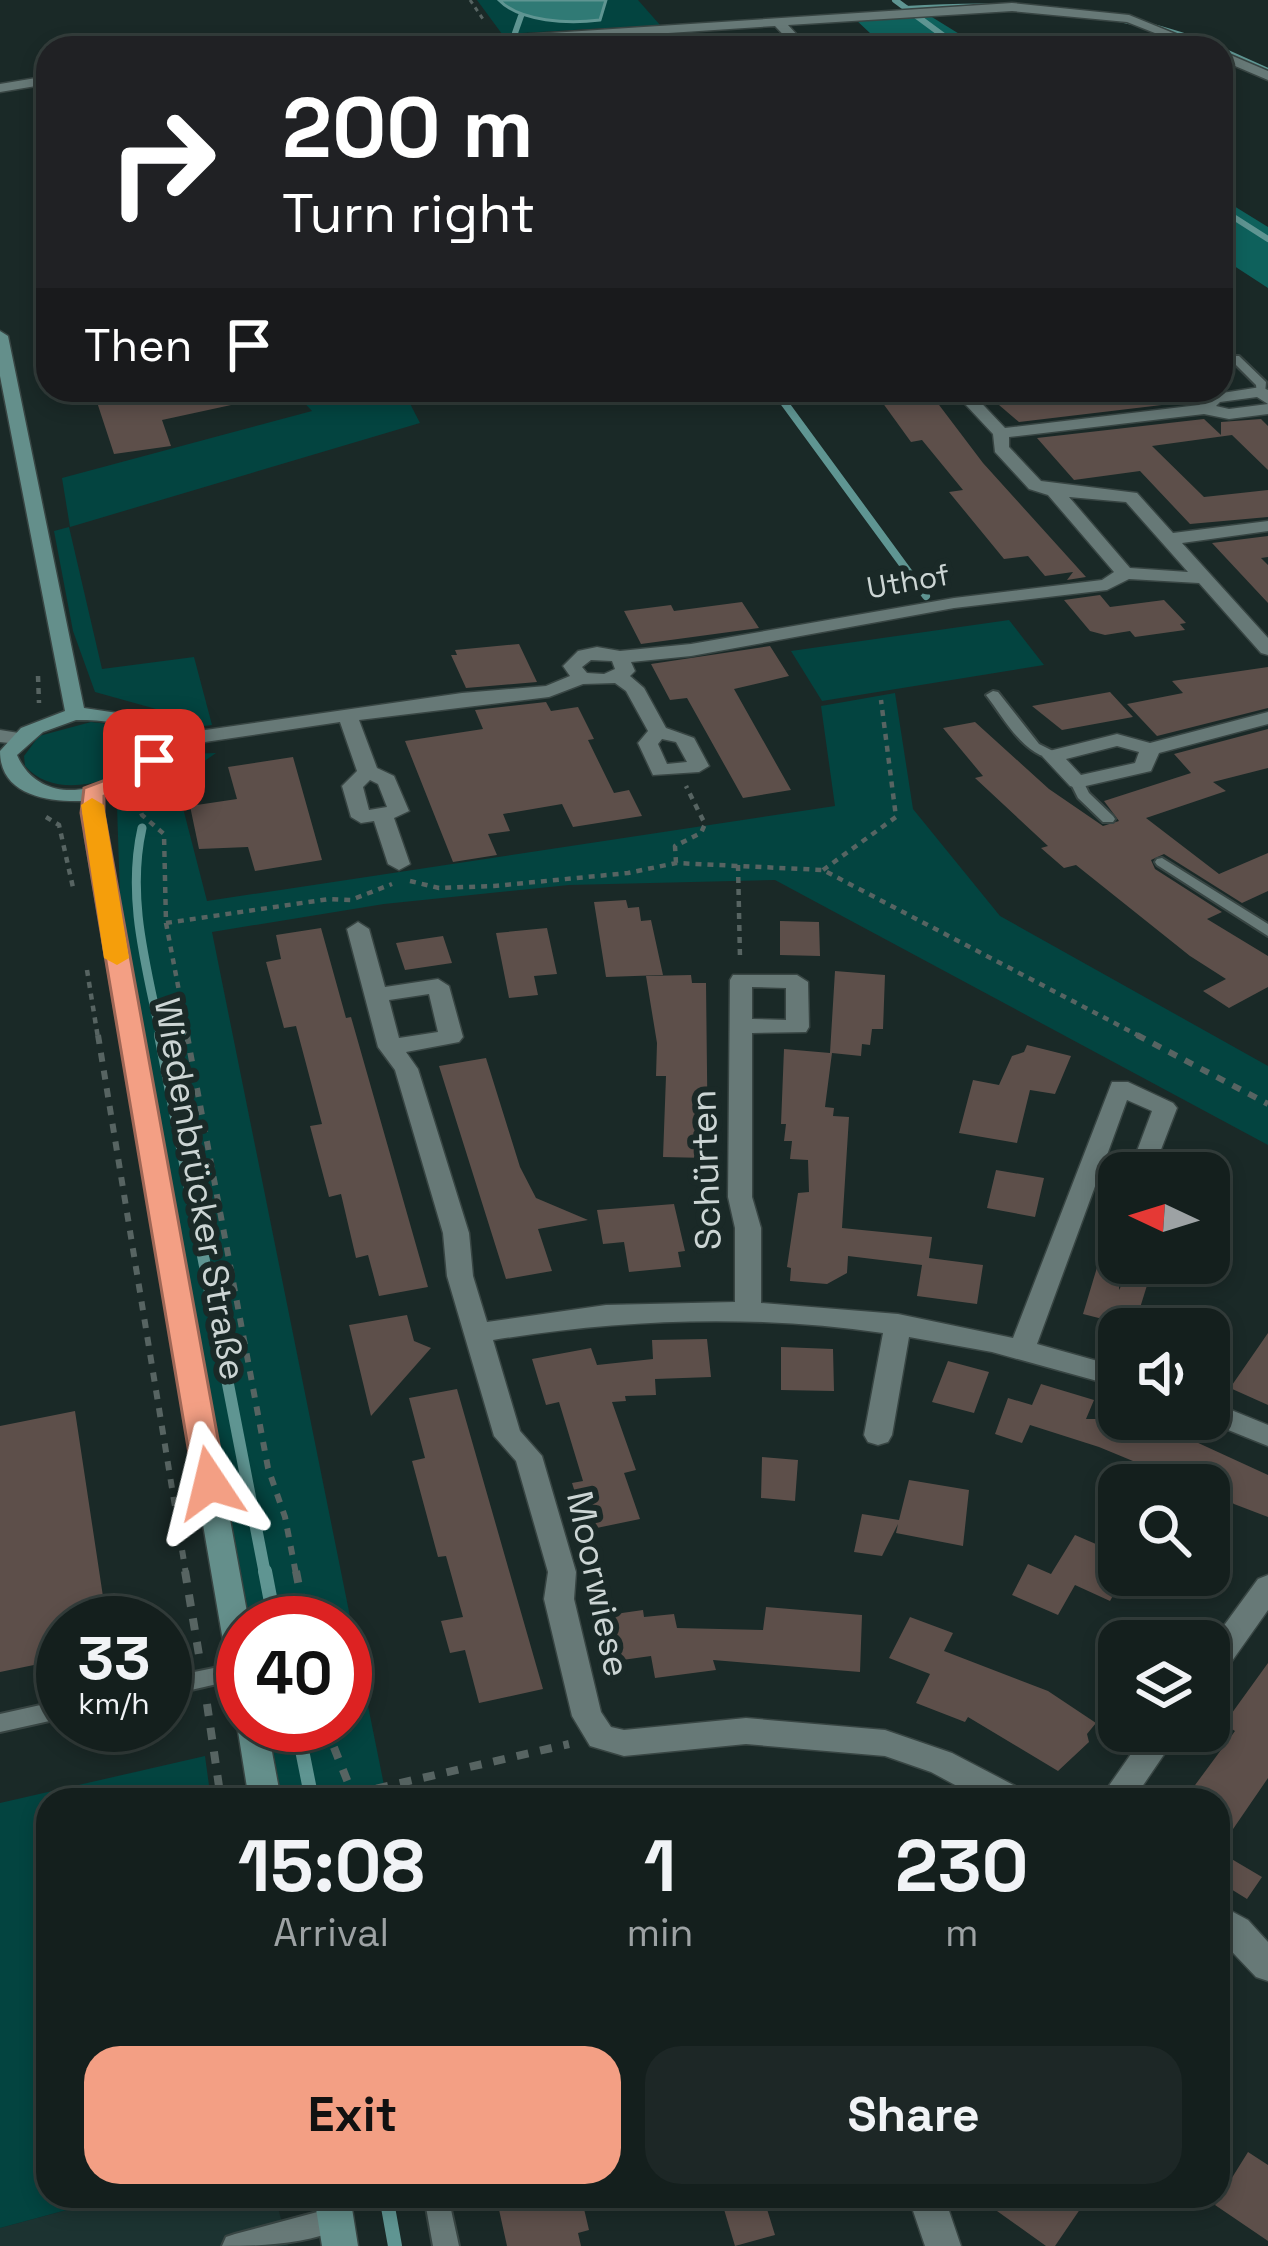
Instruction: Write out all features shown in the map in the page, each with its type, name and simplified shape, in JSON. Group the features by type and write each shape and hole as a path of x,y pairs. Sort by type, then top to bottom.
{"street":[{"path":"516,36 1012,7 1077,10 1129,19 1173,36"},
{"path":"776,20 791,36"},
{"path":"602,31 606,36"},
{"path":"1233,61 1268,76"},
{"path":"0,84 36,81"},
{"path":"0,336 75,714"},
{"path":"1001,433 1204,409 1228,414 1266,400"},
{"path":"971,402 1001,433 1001,448 1035,485 1054,491 1131,496 1268,649"},
{"path":"1054,491 1125,572"},
{"path":"1170,539 1268,526"},
{"name":"Uthof","path":"348,716 462,698 549,691 581,677 572,666 585,655 619,667 954,603 1107,585 1125,572 1205,578"},
{"path":"619,667 658,732 684,738 699,766 677,769"},
{"path":"75,714 129,718 146,727 157,743 154,760 136,777 92,793 48,793 22,784 10,772 9,737 75,714"},
{"path":"157,743 348,716 368,772 387,780 399,812 382,814 399,864"},
{"path":"1150,748 1144,766 1077,782 1052,755 1117,740 1150,748 1268,718"},
{"name":"Wiedenbrücker Straße","path":"92,793 95,837 230,1596"},
{"name":"Moorwiese","path":"358,929 390,1047 406,1069 456,1233 460,1276 508,1436 528,1456 562,1572 559,1599 587,1716 601,1737"},
{"path":"741,980 797,982 798,1027 742,1026"},
{"name":"Schürten","path":"741,980 740,1197 748,1228 748,1312"},
{"path":"376,995 438,986 452,1036 390,1047"},
{"path":"1023,1347 1093,1161"},
{"path":"480,1334 603,1314 748,1312 898,1323 1023,1347 1098,1370"},
{"path":"878,1435 898,1323"},
{"path":"1230,1420 1268,1436"},
{"path":"1230,1640 1268,1587"},
{"path":"601,1737 624,1743 746,1731 885,1743 941,1762 990,1788"},
{"path":"257,1752 263,1788"},
{"path":"1124,1788 1150,1752"},
{"path":"1230,1926 1268,1966"},
{"path":"930,2208 943,2246"}],"lane":[{"path":"1235,358 1262,384 1266,400"},
{"path":"993,694 1034,746 1052,755"},
{"path":"1077,782 1083,795 1108,819"},
{"path":"1162,862 1268,931"},
{"path":"192,1681 216,1675"},
{"path":"0,1723 36,1715"},
{"path":"438,2208 446,2246"},
{"path":"236,2246 336,2220"}],"path":[{"path":"823,870 896,817 881,700"},
{"path":"676,863 675,846 700,833 705,824 677,769"},
{"path":"137,802 142,815 164,834 166,923 268,1468 285,1517 300,1596"},
{"path":"51,820 59,825 75,898"},
{"path":"166,923 329,899 351,900 403,880 439,888 494,886 628,873 676,863 823,870 1268,1104"},
{"path":"738,865 741,980"},
{"path":"86,967 219,1788"},
{"path":"391,1788 601,1737"},
{"path":"336,1752 350,1788"}],"shaded area":[{"path":"477,0 638,0 660,25 502,34"},
{"path":"499,0 606,0 600,20 574,22 532,17"},
{"path":"927,14 963,36 873,36 855,19"},
{"path":"1233,205 1268,227 1268,288 1233,265"},
{"path":"303,402 409,402 420,423 70,527 62,478 312,411"},
{"path":"69,527 102,669 194,657 212,725 196,727 192,719 95,692 73,631 54,531"},
{"path":"1009,620 1044,665 822,701 791,651"},
{"path":"895,693 913,809 1000,916 1268,1066 1268,1145 775,880 569,885 384,904 212,932 346,1596 244,1596 120,897 117,806 167,763 186,754 216,753 176,781 207,901 835,806 821,706"},
{"path":"91,722 119,727 136,738 141,744 133,765 108,778 78,785 49,782 25,766 24,756 39,736"},
{"path":"372,1726 385,1788 280,1788 273,1752 372,1752"},
{"path":"205,1756 209,1788 65,1788"},
{"path":"36,1795 36,2208 74,2208 0,2228 0,1803"},
{"path":"74,2208 278,2208 288,2246 0,2246 0,2228"}],"building":[{"path":"97,402 245,402 162,420 171,446 114,454"},
{"path":"882,402 937,402 983,463 1086,577 1067,580 1073,572 1045,576 1028,556 1004,559 949,492 963,490 922,440 911,442"},
{"path":"1187,402 1019,422 999,405"},
{"path":"1204,419 1221,435 1221,422 1261,419 1268,426 1268,470 1232,435 1152,446 1204,497 1268,490 1268,517 1190,524 1140,471 1074,480 1037,438"},
{"path":"1268,536 1268,557 1261,558 1268,565 1268,603 1212,543"},
{"path":"1100,595 1110,607 1164,600 1186,623 1180,624 1185,630 1135,637 1130,631 1105,635 1090,631 1064,600"},
{"path":"742,602 759,628 641,644 624,611 671,605 674,611"},
{"path":"519,644 537,682 466,688 451,655 457,655 455,650"},
{"path":"770,646 789,676 734,689 791,790 743,798 687,698 670,700 651,664"},
{"path":"1268,667 1268,708 1157,736 1127,704 1183,693 1172,681"},
{"path":"1110,692 1133,717 1062,730 1032,706"},
{"path":"546,702 551,711 578,707 614,793 629,790 642,816 573,827 562,804 503,814 510,831 488,834 497,855 453,862 405,741 483,729 475,710"},
{"path":"975,722 1049,789 1103,826 1119,821 1104,801 1191,773 1174,754 1268,729 1268,768 1213,782 1226,791 1146,818 1219,874 1268,853 1268,891 1242,903 1164,854 1151,860 1155,869 1222,912 1207,919 1268,956 1268,987 1229,1008 1203,991 1226,979 1076,865 1064,868 1041,848 1048,846 975,778 983,776 943,728"},
{"path":"293,757 322,860 255,871 248,847 199,849 190,806 237,799 228,767"},
{"path":"626,900 628,908 639,907 641,921 651,920 663,975 606,977 594,902"},
{"path":"780,921 819,922 820,956 780,955"},
{"path":"321,928 428,1287 379,1296 368,1255 356,1258 341,1194 329,1197 310,1126 322,1124 296,1026 284,1028 266,962 281,959 276,935"},
{"path":"547,928 557,974 534,976 538,995 509,998 496,933"},
{"path":"443,936 452,963 405,970 396,943"},
{"path":"835,971 885,975 883,1029 872,1029 870,1045 862,1044 861,1056 832,1053 825,1107 834,1108 833,1116 849,1117 842,1228 932,1237 929,1258 983,1265 977,1304 917,1296 922,1265 848,1256 847,1273 827,1284 790,1281 791,1268 787,1267 798,1193 809,1192 808,1160 790,1159 792,1141 784,1141 786,1124 781,1124 784,1049 830,1053"},
{"path":"691,975 692,983 706,983 708,1158 663,1157 666,1076 656,1076 657,1043 646,976"},
{"path":"1027,1045 1071,1056 1055,1094 1030,1090 1017,1143 959,1133 973,1080 999,1085 1012,1056 1024,1052"},
{"path":"486,1058 520,1167 536,1198 588,1220 538,1229 552,1271 506,1279 439,1066"},
{"path":"996,1170 1044,1178 1035,1217 987,1208"},
{"path":"674,1204 685,1251 678,1252 681,1267 629,1272 624,1242 603,1244 597,1210"},
{"path":"1098,1264 1098,1284 1119,1284 1119,1290 1122,1284 1147,1284 1140,1308 1098,1308 1098,1318 1083,1314"},
{"path":"407,1315 414,1341 431,1348 371,1416 349,1325"},
{"path":"1268,1333 1268,1405 1230,1388"},
{"path":"707,1339 711,1377 655,1379 656,1395 625,1396 626,1401 612,1402 636,1470 624,1473 640,1519 587,1530 572,1483 583,1481 559,1402 546,1405 532,1359 591,1348 597,1365 653,1359 652,1340"},
{"path":"781,1347 833,1349 834,1391 781,1390"},
{"path":"948,1361 989,1372 974,1413 932,1402"},
{"path":"1041,1384 1094,1400 1086,1419 1098,1419 1098,1440 1192,1440 1268,1475 1268,1517 1230,1501 1230,1464 1140,1464 1030,1425 1022,1443 995,1434 1008,1398 1032,1405"},
{"path":"457,1389 543,1689 479,1703 465,1650 450,1653 441,1621 463,1617 446,1556 438,1557 412,1461 425,1458 409,1398"},
{"path":"75,1411 103,1596 36,1596 36,1665 0,1672 0,1426"},
{"path":"762,1457 798,1460 795,1501 761,1498"},
{"path":"909,1480 969,1490 963,1546 896,1533 898,1524 882,1556 854,1552 862,1514 899,1520"},
{"path":"1075,1535 1098,1545 1098,1596 1075,1585 1058,1615 1012,1595 1028,1564 1051,1574"},
{"path":"766,1607 862,1615 860,1672 713,1660 716,1670 655,1678 651,1656 615,1661 601,1616 643,1610 644,1617 674,1614 677,1628 763,1630"},
{"path":"910,1617 953,1633 944,1651 1048,1691 1096,1723 1087,1734 1089,1742 1058,1771 968,1717 965,1722 916,1703 930,1674 889,1658"},
{"path":"1268,1663 1268,1778 1230,1833 1230,1788 1193,1788 1219,1752 1230,1752 1235,1731 1230,1728 1230,1716"},
{"path":"1230,1858 1262,1877 1247,1899 1230,1888"},
{"path":"1248,2152 1268,2165 1268,2241 1219,2208 1230,2208 1230,2181"},
{"path":"499,2208 584,2208 589,2230 578,2233 581,2246 507,2246"},
{"path":"724,2208 767,2208 775,2235 735,2246"},
{"path":"993,2208 1081,2208 1055,2246 1046,2246"}],"waterway":[{"path":"895,0 907,9"},
{"path":"907,9 944,36"},
{"path":"907,9 1064,10 1184,36"},
{"path":"517,36 521,16"},
{"path":"1233,55 1268,71"},
{"path":"1233,217 1268,239"},
{"path":"784,402 926,596"},
{"path":"142,828 137,907 161,1038"},
{"path":"160,1035 265,1574"},
{"path":"265,1571 270,1596"},
{"path":"302,1752 310,1788"},
{"path":"388,2208 395,2246"}],"slow traffic":[{"path":"92,805 117,958"}],"route":[{"path":"154,760 136,777 92,793 92,813 210,1483"}]}
